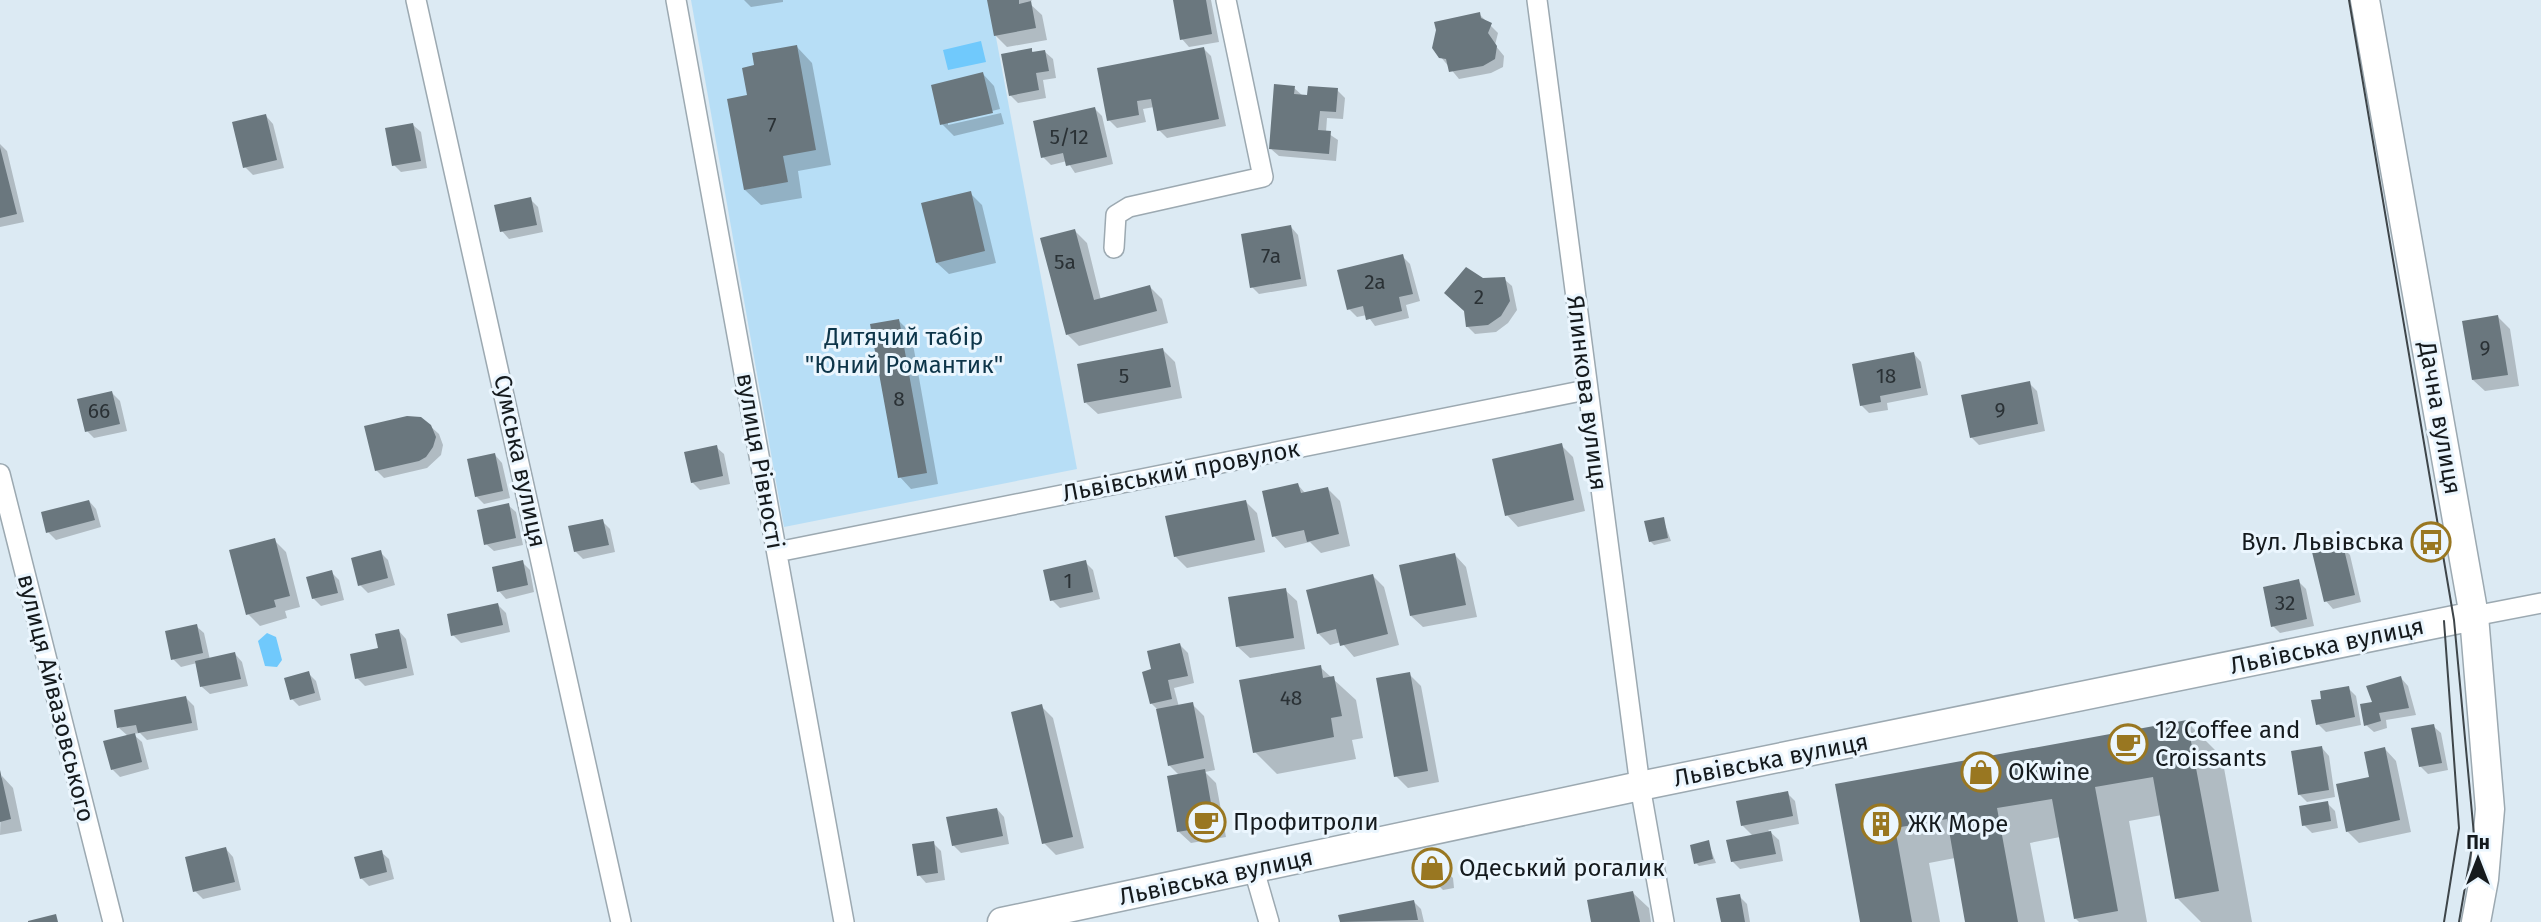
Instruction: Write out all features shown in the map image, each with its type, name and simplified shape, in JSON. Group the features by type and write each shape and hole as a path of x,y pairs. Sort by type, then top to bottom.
{"main road":[{"name":"Дачна вулиця","path":"2365,0 2474,616 2490,809 2484,879 2476,922"},
{"name":"Львівська вулиця","path":"1002,922 1640,786 2474,616"}],"street":[{"name":"Сумська вулиця","path":"416,0 621,922"},
{"name":"вулиця Рівності","path":"676,0 844,922"},
{"path":"1114,248 1116,215 1129,207 1263,177 1226,0"},
{"name":"Ялинкова вулиця","path":"1537,0 1640,786 1664,922"},
{"name":"Львівський провулок","path":"777,552 1586,390"},
{"name":"вулиця Айвазовського","path":"0,474 113,922"},
{"name":"Львівська вулиця","path":"2474,616 2541,603"},
{"path":"1254,870 1269,922"}],"green space":[{"name":"Дитячий табір \"Юний Романтик\"","path":"691,0 989,0 1077,469 784,527"}],"water":[{"path":"981,41 986,62 948,70 943,50"},
{"path":"267,633 276,637 282,660 277,667 265,666 258,641"}],"building":[{"path":"987,0 1019,0 1019,4 1031,1 1036,28 994,36"},
{"path":"1173,0 1206,0 1212,34 1180,40"},
{"path":"1480,12 1481,18 1492,23 1488,33 1497,46 1495,59 1483,66 1449,72 1446,59 1439,58 1432,48 1436,30 1434,22"},
{"path":"797,45 816,150 783,156 788,182 744,190 727,99 747,95 742,68 754,65 752,53"},
{"path":"1204,47 1219,119 1157,131 1151,99 1137,101 1139,115 1107,121 1097,68"},
{"path":"1032,48 1032,52 1045,50 1049,71 1036,73 1039,90 1009,96 1001,54"},
{"path":"983,72 993,113 940,125 931,85"},
{"path":"1274,84 1295,86 1294,94 1307,95 1308,86 1338,88 1336,112 1320,111 1318,130 1331,131 1329,154 1269,149"},
{"path":"1095,107 1107,157 1066,166 1063,153 1041,158 1033,121"},
{"path":"266,114 277,160 243,168 232,122"},
{"path":"413,123 421,161 392,166 385,128"},
{"path":"0,147 17,214 0,218"},
{"path":"971,191 985,251 936,263 921,203"},
{"path":"531,197 537,225 500,232 494,205"},
{"path":"1291,225 1301,279 1250,288 1241,234"},
{"path":"1075,229 1094,300 1150,285 1157,311 1066,335 1040,238"},
{"path":"1403,254 1413,294 1399,297 1402,311 1366,320 1363,306 1347,310 1337,270"},
{"path":"1466,267 1483,278 1505,277 1510,301 1501,316 1488,325 1466,327 1464,311 1444,293"},
{"path":"2498,315 2508,375 2472,380 2462,321"},
{"path":"899,319 927,473 898,478 870,324"},
{"path":"1163,348 1171,387 1084,403 1077,364"},
{"path":"1914,352 1921,388 1880,396 1881,402 1860,406 1852,364"},
{"path":"2030,381 2038,424 1970,438 1961,395"},
{"path":"112,391 120,424 85,432 77,399"},
{"path":"407,416 421,417 431,425 436,437 433,447 426,457 419,461 375,471 364,426"},
{"path":"1562,443 1574,500 1505,516 1492,459"},
{"path":"717,445 723,476 691,483 684,452"},
{"path":"495,453 503,491 475,497 467,459"},
{"path":"1298,483 1301,493 1328,487 1339,534 1307,542 1304,530 1272,537 1262,491"},
{"path":"89,500 95,520 46,533 41,512"},
{"path":"1246,500 1255,540 1174,557 1165,516"},
{"path":"509,503 516,538 484,545 477,510"},
{"path":"1664,517 1668,538 1649,542 1644,521"},
{"path":"603,519 609,545 574,552 568,526"},
{"path":"275,538 290,596 274,600 276,607 246,615 229,550"},
{"path":"2343,545 2355,595 2324,602 2312,552"},
{"path":"381,550 388,578 358,586 351,558"},
{"path":"1455,553 1466,605 1410,616 1399,565"},
{"path":"523,560 528,585 497,592 492,567"},
{"path":"1086,560 1093,592 1050,601 1043,570"},
{"path":"332,570 338,593 312,599 306,577"},
{"path":"1373,574 1388,634 1340,646 1336,629 1317,634 1306,590"},
{"path":"2299,579 2307,619 2271,627 2263,587"},
{"path":"1286,588 1294,638 1236,647 1228,597"},
{"path":"498,603 503,625 451,636 447,614"},
{"path":"197,624 203,653 171,660 165,631"},
{"path":"399,629 407,668 355,679 350,654 378,648 375,634"},
{"path":"1180,643 1188,676 1168,680 1172,699 1150,704 1142,672 1151,669 1147,651"},
{"path":"235,652 241,679 200,687 195,661"},
{"path":"1321,665 1323,678 1334,676 1342,716 1331,718 1334,737 1253,753 1239,680"},
{"path":"309,671 315,693 290,700 284,678"},
{"path":"1410,672 1428,771 1394,777 1376,678"},
{"path":"2401,676 2409,708 2379,713 2381,721 2364,726 2360,704 2372,702 2366,686"},
{"path":"2349,686 2355,717 2316,725 2311,700 2321,699 2320,691"},
{"path":"186,696 192,723 138,733 136,725 117,728 114,710"},
{"path":"1193,702 1204,758 1168,766 1156,709"},
{"path":"1042,704 1073,837 1042,844 1011,712"},
{"name":"ЖК Море","path":"2187,720 2219,891 2175,899 2153,777 2095,787 2118,911 2074,919 2052,799 1997,808 2018,922 1965,922 1947,819 1895,828 1912,922 1860,922 1835,784"},
{"path":"2434,724 2442,763 2419,767 2411,728"},
{"path":"135,733 142,762 111,770 103,741"},
{"path":"2322,746 2329,790 2298,795 2291,751"},
{"path":"2385,747 2400,820 2346,832 2336,784 2369,777 2364,752"},
{"path":"1205,769 1215,826 1177,832 1167,776"},
{"path":"0,770 11,819 0,822"},
{"path":"1788,791 1793,816 1741,826 1736,801"},
{"path":"2328,801 2331,821 2302,826 2299,806"},
{"path":"997,808 1003,836 952,846 946,817"},
{"path":"1771,831 1776,854 1731,862 1726,840"},
{"path":"1709,840 1713,859 1694,864 1690,845"},
{"path":"934,841 938,873 917,876 912,844"},
{"path":"226,847 235,882 193,892 185,857"},
{"path":"382,850 387,872 360,879 354,857"},
{"name":"Одеський рогалик","path":"1438,861 1439,873 1426,875 1424,863"},
{"path":"1633,891 1640,922 1591,922 1587,900"},
{"path":"1740,894 1745,922 1721,922 1716,898"},
{"path":"1414,900 1418,920 1340,922 1338,915"},
{"path":"56,914 58,922 28,922 28,921"}],"tram line":[{"path":"2349,0 2454,620 2474,835 2459,922"},
{"path":"2444,621 2459,828 2444,922"}],"place":[{"name":"Вул. Львівська","path":"2431,542"},
{"name":"12 Coffee and Croissants","path":"2128,744"},
{"name":"OKwine","path":"1981,772"},
{"name":"Профитроли","path":"1206,822"},
{"name":"ЖК Море","path":"1881,824"},
{"name":"Одеський рогалик","path":"1432,868"}]}
